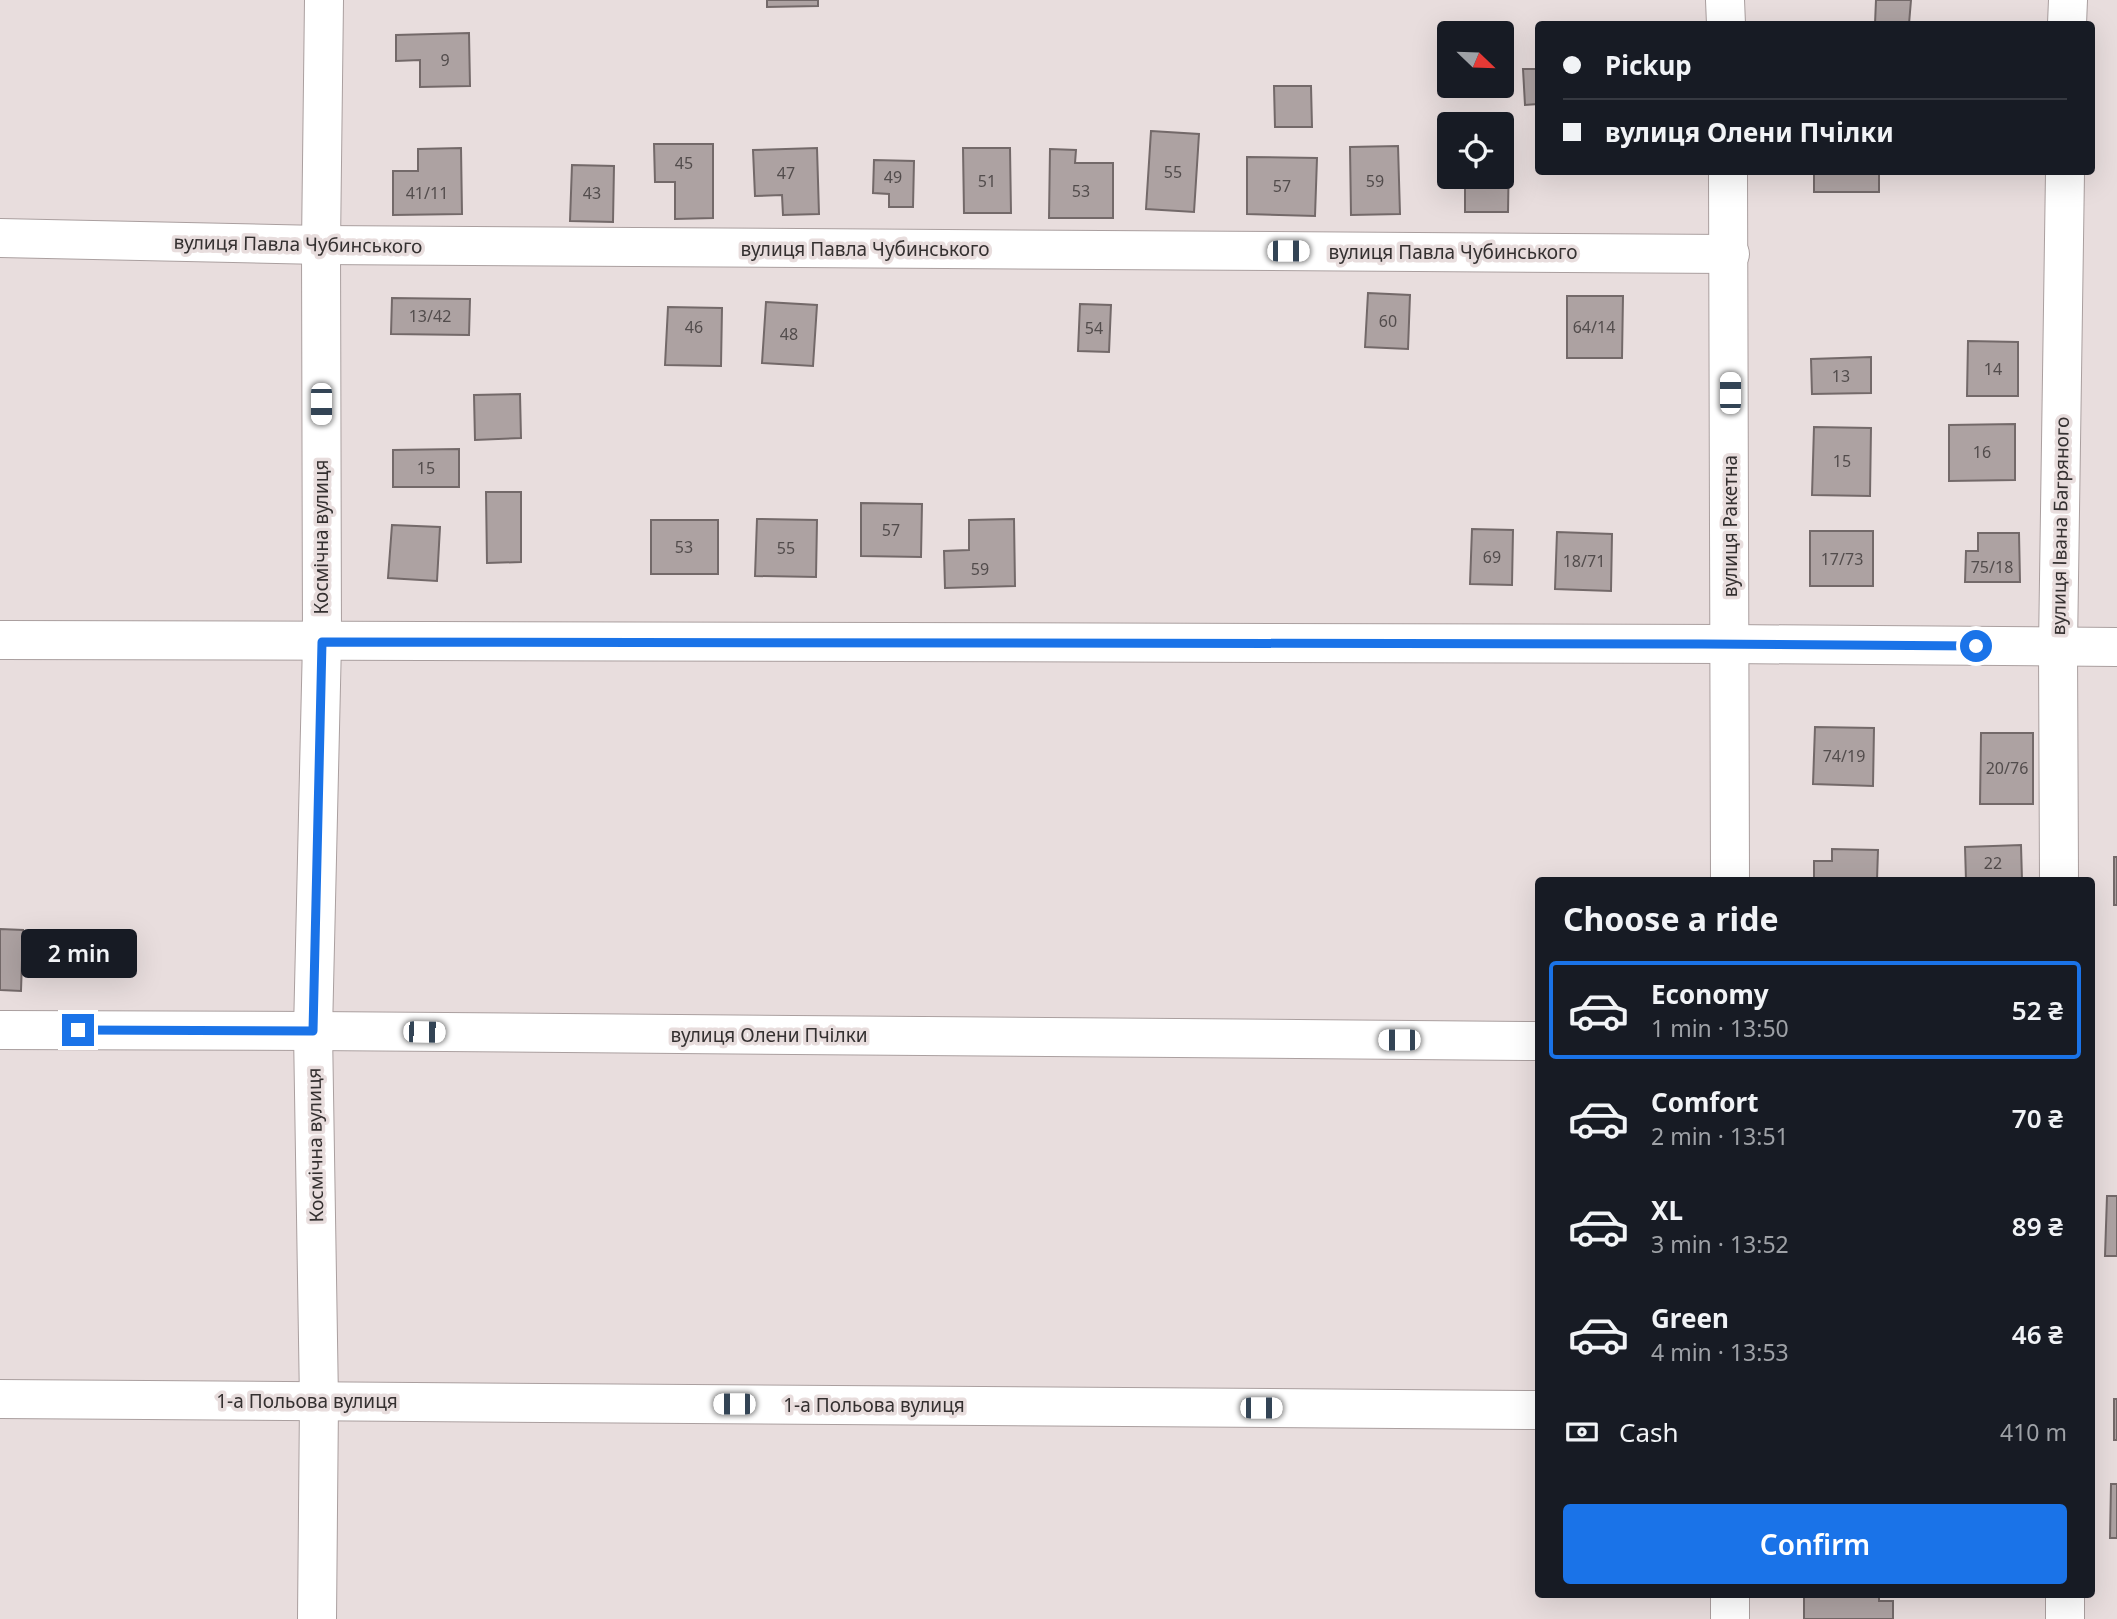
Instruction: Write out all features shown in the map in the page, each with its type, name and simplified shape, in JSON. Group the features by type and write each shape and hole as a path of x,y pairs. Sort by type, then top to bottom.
{"street":[{"name":"Космічна вулиця","path":"317,1619 319,1401 313,1031 322,642 321,245 324,0"},
{"path":"1726,0 1726,21"},
{"path":"2067,21 2068,0"},
{"name":"вулиця Ракетна","path":"1728,175 1730,877"},
{"name":"вулиця Івана Багряного","path":"2059,877 2058,647 2065,175"},
{"name":"вулиця Павла Чубинського","path":"0,238 321,245 1730,254"},
{"path":"0,640 2117,647"},
{"name":"вулиця Олени Пчілки","path":"0,1030 1535,1041"},
{"name":"1-а Польова вулиця","path":"0,1399 1535,1410"},
{"path":"1730,1598 1730,1619"},
{"path":"2065,1598 2065,1619"}],"building":[{"path":"767,0 818,0 818,6 767,7"},
{"path":"1876,0 1911,0 1909,21 1875,21"},
{"path":"469,33 470,86 420,87 420,60 396,61 396,35"},
{"path":"1523,69 1535,69 1535,104 1525,105"},
{"path":"1274,86 1311,86 1312,127 1275,127"},
{"path":"1151,131 1199,134 1194,212 1146,209"},
{"path":"654,144 713,144 713,218 675,219 675,182 655,182"},
{"path":"1398,146 1400,214 1351,215 1350,147"},
{"path":"461,148 462,214 393,215 393,171 418,171 418,149"},
{"path":"817,148 819,214 783,215 782,195 755,196 753,150"},
{"path":"963,148 1010,148 1011,213 964,213"},
{"path":"1050,149 1076,150 1075,163 1113,163 1113,218 1049,218"},
{"path":"1247,157 1317,158 1315,216 1247,214"},
{"path":"874,160 914,161 913,207 889,207 889,194 873,193"},
{"path":"572,165 614,166 613,222 570,221"},
{"path":"1814,175 1879,175 1879,192 1814,192"},
{"path":"1465,189 1508,189 1508,212 1465,212"},
{"path":"1368,293 1410,295 1408,349 1365,347"},
{"path":"1567,296 1623,296 1622,358 1567,358"},
{"path":"392,298 470,299 469,335 391,334"},
{"path":"766,302 817,305 813,366 762,363"},
{"path":"1080,304 1111,305 1109,352 1078,351"},
{"path":"668,307 722,308 721,366 665,365"},
{"path":"1968,341 2018,342 2018,396 1967,396"},
{"path":"1871,357 1871,393 1812,394 1811,359"},
{"path":"520,394 521,438 475,440 474,395"},
{"path":"2015,424 2015,480 1949,481 1949,425"},
{"path":"1814,427 1871,428 1870,496 1812,495"},
{"path":"459,449 459,487 393,487 393,450"},
{"path":"486,492 521,492 521,562 487,563"},
{"path":"861,503 922,504 921,557 861,556"},
{"path":"757,519 817,520 816,577 755,576"},
{"path":"1014,519 1015,586 945,588 944,551 969,550 969,520"},
{"path":"651,520 718,520 718,574 651,574"},
{"path":"392,525 440,527 437,581 388,578"},
{"path":"1472,529 1513,530 1512,585 1470,584"},
{"path":"1810,531 1873,531 1873,586 1810,586"},
{"path":"1557,532 1612,534 1611,591 1555,589"},
{"path":"1978,533 2019,533 2020,582 1965,582 1966,551 1978,551"},
{"path":"1815,727 1874,728 1873,786 1813,784"},
{"path":"1981,733 2033,733 2033,804 1980,804"},
{"path":"2021,845 2022,877 1966,877 1965,847"},
{"path":"1832,849 1878,850 1877,877 1814,877 1814,861 1832,861"},
{"path":"2114,857 2117,857 2117,905 2114,905"},
{"path":"0,929 23,930 21,991 0,990"},
{"path":"2107,1196 2117,1196 2117,1256 2105,1256"},
{"path":"2114,1399 2117,1399 2117,1440 2114,1440"},
{"path":"2111,1484 2117,1484 2117,1538 2110,1538"},
{"path":"1804,1598 1879,1598 1879,1601 1893,1601 1893,1619 1804,1619"}],"route":[{"path":"78,1030 313,1031 322,642 1976,646"}]}
